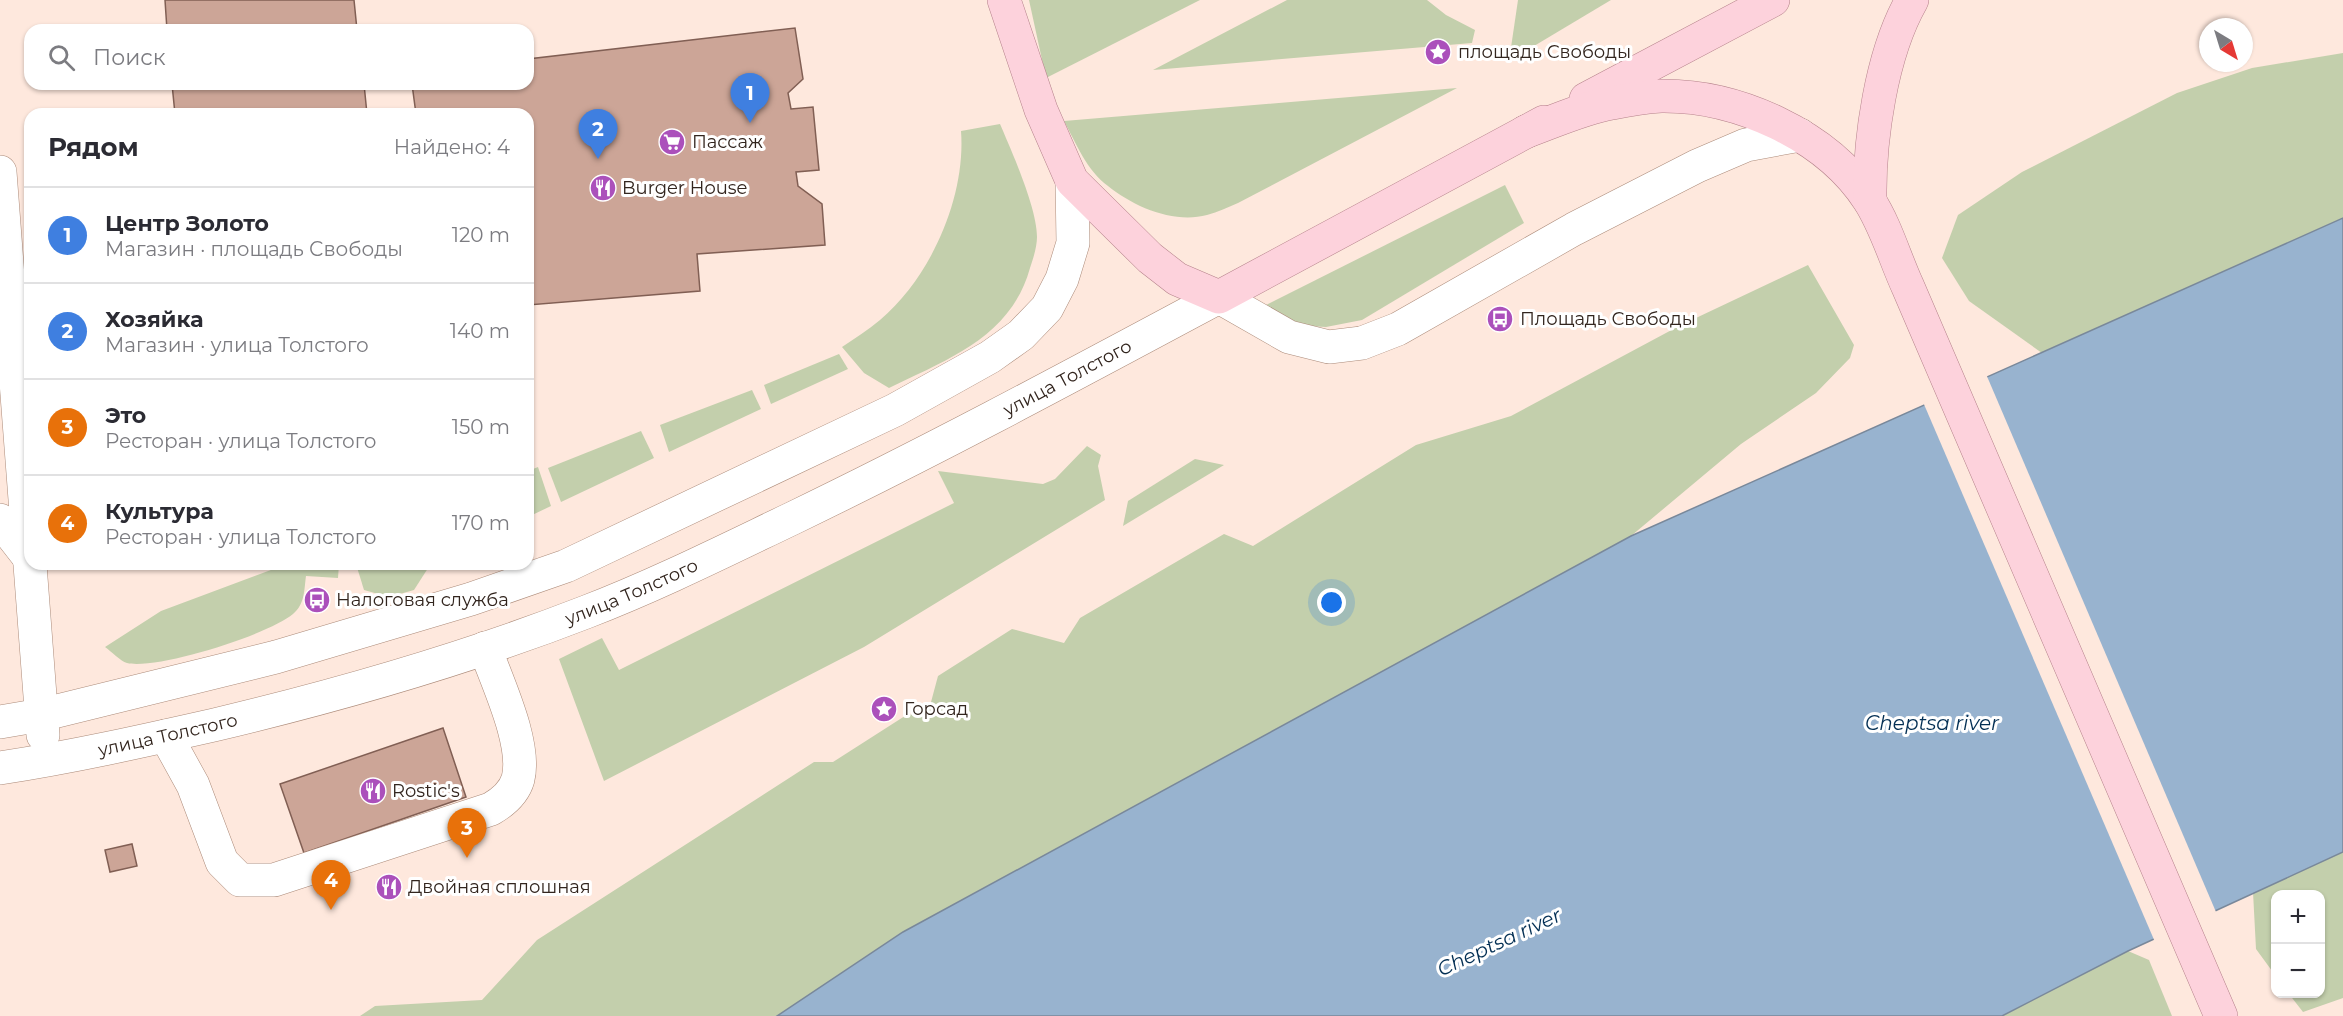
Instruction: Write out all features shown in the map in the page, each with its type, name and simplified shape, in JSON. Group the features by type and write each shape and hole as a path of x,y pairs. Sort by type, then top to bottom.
{"main road":[{"path":"1004,0 1041,110 1072,181 1150,258 1177,279 1219,297 1773,0"},
{"path":"1870,201 1870,172 1886,72 1905,12 1912,0"},
{"path":"1525,132 1609,103 1661,96 1706,100 1743,111 1800,135 1829,155 1853,179 1870,201 1908,287 2221,1016"}],"street":[{"path":"1219,297 1289,337 1329,347 1362,343 1398,329 1574,230 1697,166 1746,145 1800,135"},
{"path":"0,172 24,501"},
{"path":"0,722 41,715 286,654 471,599 566,566 895,410 990,357 1021,335 1047,308 1062,279 1073,243 1072,181"},
{"name":"улица Толстого","path":"0,768 46,761 166,736 322,699 485,648 589,611 778,525 929,452 1219,297"},
{"path":"0,520 24,551"},
{"path":"30,570 46,761"},
{"path":"166,736 193,785 222,862 240,880 273,880 491,809 507,799 518,779 519,750 485,648"}],"green space":[{"path":"1029,0 1200,0 1046,78"},
{"path":"1287,0 1427,0 1446,15 1475,30 1472,43 1153,70"},
{"path":"1518,0 1611,0 1509,61"},
{"path":"2343,53 2343,218 2042,353 1969,301 1942,258 1958,215 2022,172 2177,93 2240,72 2253,72 2253,68"},
{"path":"1457,88 1238,203 1211,214 1194,217 1155,212 1118,194 1088,165 1064,121"},
{"path":"1000,124 1023,180 1036,225 1036,249 1021,292 993,329 974,343 933,367 889,388 864,373 842,347 875,324 898,302 915,282 929,259 942,234 958,182 961,131"},
{"path":"1505,185 1524,223 1362,320 1326,327 1308,326 1256,310"},
{"path":"1808,265 1854,345 1850,358 1816,393 1741,444 1631,536 903,932 777,1016 360,1016 375,1006 482,1000 537,940 814,762 833,762 908,714 927,717 938,676 1012,629 1064,643 1080,618 1224,534 1253,546 1416,445 1511,416 1679,326"},
{"path":"839,354 848,369 771,404 764,385"},
{"path":"752,390 761,409 669,452 660,425"},
{"path":"641,431 654,458 561,502 548,468"},
{"path":"1087,446 1101,455 1098,466 1105,500 864,647 604,781 559,659 602,638 619,670 954,503 938,471 1043,484 1055,479"},
{"path":"1195,459 1224,465 1123,526 1128,501"},
{"path":"538,467 551,506 534,514 534,469"},
{"path":"271,570 339,570 338,578 306,576 302,601 293,614 262,631 213,649 142,664 124,662 105,647 161,611"},
{"path":"358,570 427,570 414,590 389,597 364,590"},
{"path":"2343,852 2343,998 2303,1012 2292,998 2325,998 2325,890 2271,890 2271,970 2256,949 2253,892"},
{"path":"2128,951 2149,960 2172,1016 2002,1016"}],"water":[{"name":"Cheptsa river","path":"2343,218 2343,852 2128,951 2002,1016 777,1016 903,932 1631,536"}],"pier":[{"path":"1986,374 2216,912 2155,942 1923,402"}],"building":[{"path":"165,0 354,0 356,24 167,24"},
{"name":"Пассаж","path":"795,28 803,79 788,93 791,109 813,107 819,170 796,172 798,186 822,204 825,245 697,254 700,291 534,305 534,108 415,108 413,90 534,90 534,58"},
{"path":"173,90 365,90 366,108 174,108"},
{"name":"Rostic's","path":"443,728 466,797 304,853 280,784"},
{"path":"132,844 137,866 110,872 105,850"}],"place":[{"name":"площадь Свободы","path":"1438,52"},
{"name":"Центр Золото","path":"750,123"},
{"name":"Пассаж","path":"672,142"},
{"name":"Хозяйка","path":"598,159"},
{"name":"Burger House","path":"603,188"},
{"name":"Площадь Свободы","path":"1500,319"},
{"name":"Налоговая служба","path":"317,600"},
{"name":"Горсад","path":"884,709"},
{"name":"Rostic's","path":"373,791"},
{"name":"Это","path":"467,858"},
{"name":"Двойная сплошная","path":"389,887"},
{"name":"Культура","path":"331,910"}]}
